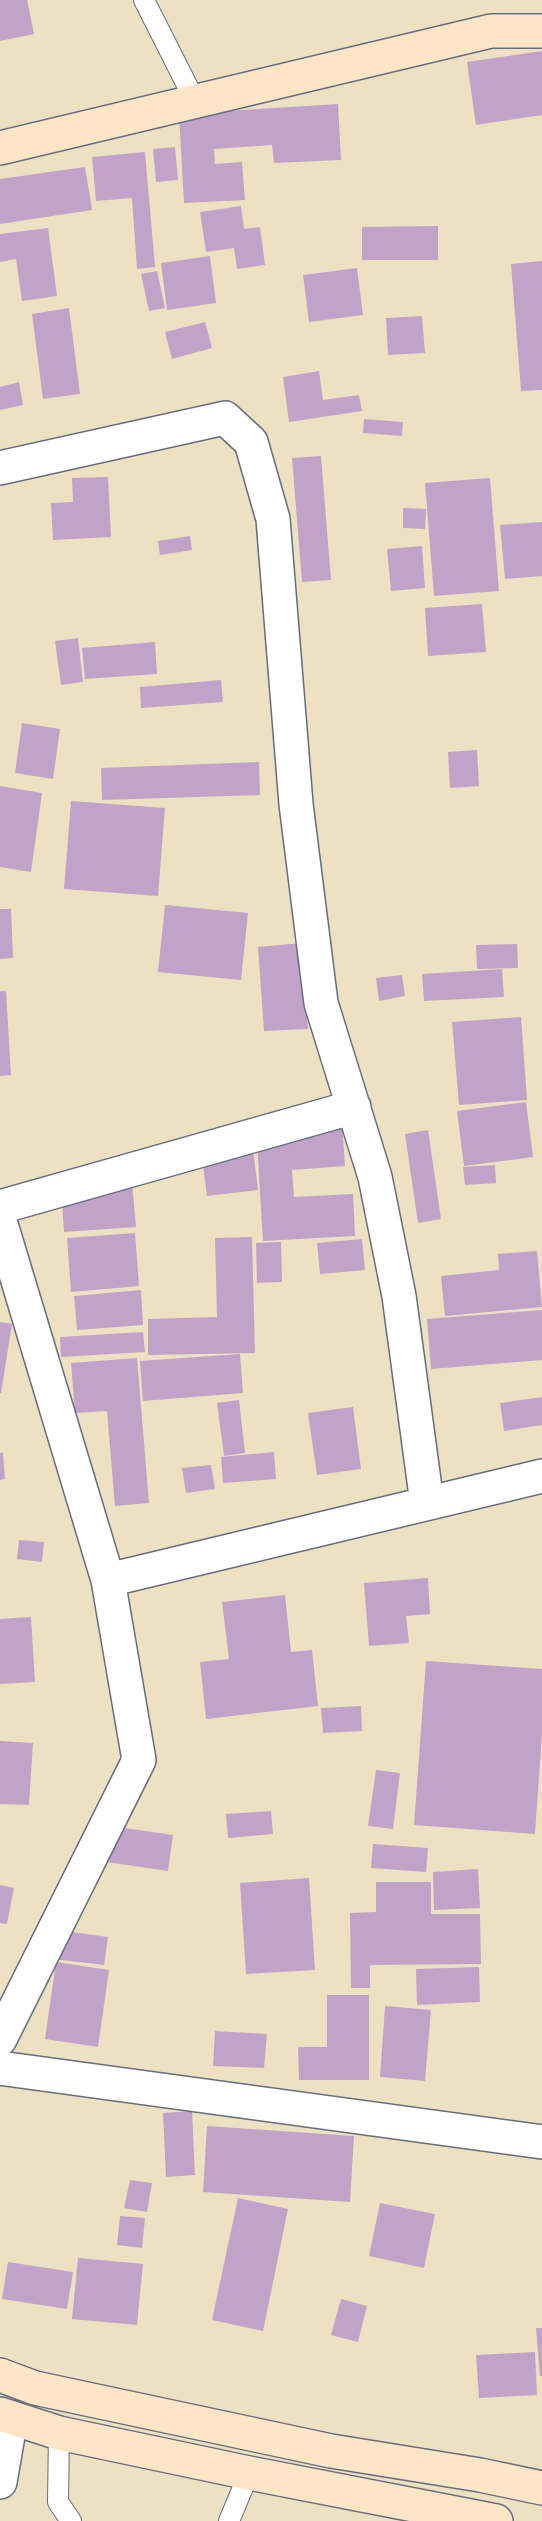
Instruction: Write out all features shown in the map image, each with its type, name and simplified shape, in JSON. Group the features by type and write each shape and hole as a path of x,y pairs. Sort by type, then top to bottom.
{"main road":[{"path":"0,148 491,31 542,30"},
{"path":"0,2375 35,2388 331,2451 480,2475 542,2488"},
{"path":"6,2416 58,2433 496,2521"}],"street":[{"path":"0,468 225,418 251,442 273,519 296,804 321,1003 375,1177 399,1296 427,1503"},
{"path":"0,1207 354,1107"},
{"path":"0,1221 108,1580 139,1760 0,2039"},
{"path":"108,1580 542,1476"},
{"path":"0,2068 542,2142"},
{"path":"0,2482 6,2416"}],"lane":[{"path":"144,0 195,100"},
{"path":"58,2433 58,2502 71,2521"},
{"path":"230,2521 249,2473"}],"building":[{"path":"0,0 27,0 34,34 0,41"},
{"path":"542,51 542,115 476,125 467,62"},
{"path":"338,104 341,160 274,163 272,145 214,149 215,164 242,162 245,200 184,203 179,114"},
{"path":"175,147 178,180 156,182 153,149"},
{"path":"145,152 155,267 137,269 132,198 96,201 92,157"},
{"path":"85,167 92,210 0,224 0,179"},
{"path":"241,206 244,229 260,227 265,265 237,269 234,248 206,252 200,212"},
{"path":"438,226 438,260 362,260 362,227"},
{"path":"48,228 57,296 22,301 16,259 0,262 0,234"},
{"path":"210,256 216,303 167,310 161,263"},
{"path":"542,261 542,390 521,391 511,264"},
{"path":"357,268 363,315 309,322 303,275"},
{"path":"157,271 165,308 149,311 141,274"},
{"path":"69,308 80,394 43,399 32,314"},
{"path":"422,316 425,353 388,355 386,318"},
{"path":"205,322 212,348 172,359 165,332"},
{"path":"319,371 323,400 359,395 362,411 289,422 283,377"},
{"path":"19,382 23,405 0,410 0,387"},
{"path":"364,419 403,422 402,436 363,433"},
{"path":"321,456 331,580 302,582 292,458"},
{"path":"108,477 111,537 53,540 51,503 73,502 72,478"},
{"path":"490,478 499,591 434,596 425,483"},
{"path":"403,508 426,509 425,529 403,528"},
{"path":"542,522 542,576 505,579 500,525"},
{"path":"190,536 192,550 160,555 158,541"},
{"path":"422,546 425,588 391,591 387,549"},
{"path":"482,604 486,652 428,656 425,608"},
{"path":"78,638 83,682 61,685 55,641"},
{"path":"155,642 157,674 85,679 82,648"},
{"path":"221,680 223,702 141,708 140,687"},
{"path":"22,723 60,729 53,779 15,773"},
{"path":"477,750 479,786 450,788 448,752"},
{"path":"259,762 260,795 102,800 101,768"},
{"path":"0,786 42,793 31,872 0,867"},
{"path":"71,801 165,808 158,896 64,889"},
{"path":"165,905 248,913 241,980 158,972"},
{"path":"0,909 11,909 13,958 0,959"},
{"path":"302,943 308,1029 264,1031 258,947"},
{"path":"517,944 518,968 477,969 476,945"},
{"path":"502,969 504,997 424,1001 422,974"},
{"path":"402,975 405,996 379,1001 376,978"},
{"path":"0,991 6,991 11,1075 0,1076"},
{"path":"521,1017 527,1100 459,1105 452,1022"},
{"path":"526,1102 533,1157 464,1166 457,1111"},
{"path":"342,1122 345,1166 292,1170 294,1197 353,1194 355,1236 263,1241 256,1127"},
{"path":"428,1130 441,1219 418,1223 405,1134"},
{"path":"252,1142 258,1190 207,1196 201,1149"},
{"path":"495,1165 496,1183 465,1185 463,1167"},
{"path":"132,1182 136,1227 64,1232 61,1188"},
{"path":"135,1233 139,1286 71,1292 67,1238"},
{"path":"252,1237 255,1353 148,1355 148,1319 217,1317 215,1238"},
{"path":"362,1239 365,1270 320,1274 317,1243"},
{"path":"281,1242 282,1282 257,1283 256,1243"},
{"path":"537,1251 542,1307 445,1316 441,1276 499,1270 498,1254"},
{"path":"141,1290 143,1325 77,1330 74,1296"},
{"path":"542,1310 542,1360 431,1369 427,1319"},
{"path":"0,1322 12,1324 1,1393 0,1393"},
{"path":"143,1332 145,1352 61,1357 60,1337"},
{"path":"240,1354 243,1393 143,1401 140,1361"},
{"path":"137,1358 149,1503 115,1506 107,1411 75,1413 71,1363"},
{"path":"542,1397 542,1425 504,1431 500,1403"},
{"path":"239,1400 245,1453 224,1456 217,1403"},
{"path":"353,1407 361,1469 317,1475 308,1413"},
{"path":"274,1452 276,1479 223,1483 221,1457"},
{"path":"0,1453 3,1453 5,1479 0,1480"},
{"path":"211,1465 215,1489 186,1493 182,1468"},
{"path":"19,1540 44,1542 42,1562 17,1559"},
{"path":"428,1578 430,1614 406,1616 409,1643 369,1646 364,1583"},
{"path":"285,1595 291,1652 312,1650 318,1706 206,1719 200,1662 229,1659 222,1602"},
{"path":"31,1617 35,1682 0,1684 0,1619"},
{"path":"426,1661 542,1669 542,1734 535,1834 414,1825"},
{"path":"361,1706 362,1731 323,1733 321,1708"},
{"path":"0,1741 33,1743 29,1805 0,1804"},
{"path":"376,1770 400,1773 393,1829 368,1826"},
{"path":"271,1811 273,1834 228,1838 226,1814"},
{"path":"111,1826 173,1835 168,1871 106,1862"},
{"path":"373,1844 428,1848 426,1872 371,1868"},
{"path":"478,1869 480,1908 434,1910 433,1872"},
{"path":"309,1878 315,1970 246,1974 240,1883"},
{"path":"376,1882 431,1882 431,1914 480,1914 481,1964 370,1965 370,1988 351,1988 350,1913 376,1912"},
{"path":"0,1885 14,1888 7,1924 0,1923"},
{"path":"56,1930 108,1937 104,1965 53,1959"},
{"path":"56,1962 109,1970 98,2047 45,2039"},
{"path":"479,1967 480,2002 417,2005 416,1969"},
{"path":"327,1995 369,1995 369,2080 299,2080 298,2047 327,2047"},
{"path":"385,2006 431,2010 425,2081 380,2077"},
{"path":"215,2031 267,2034 264,2068 213,2066"},
{"path":"192,2111 195,2175 166,2177 163,2113"},
{"path":"207,2126 354,2136 350,2202 203,2192"},
{"path":"130,2180 152,2183 147,2212 124,2208"},
{"path":"238,2198 288,2209 263,2331 212,2320"},
{"path":"380,2203 435,2214 424,2268 369,2256"},
{"path":"120,2216 145,2218 142,2248 117,2245"},
{"path":"78,2258 143,2264 137,2325 72,2319"},
{"path":"8,2262 73,2272 67,2309 2,2299"},
{"path":"341,2299 367,2306 358,2342 331,2335"},
{"path":"536,2328 542,2328 542,2376 540,2376"},
{"path":"535,2352 537,2395 479,2398 476,2355"}]}
